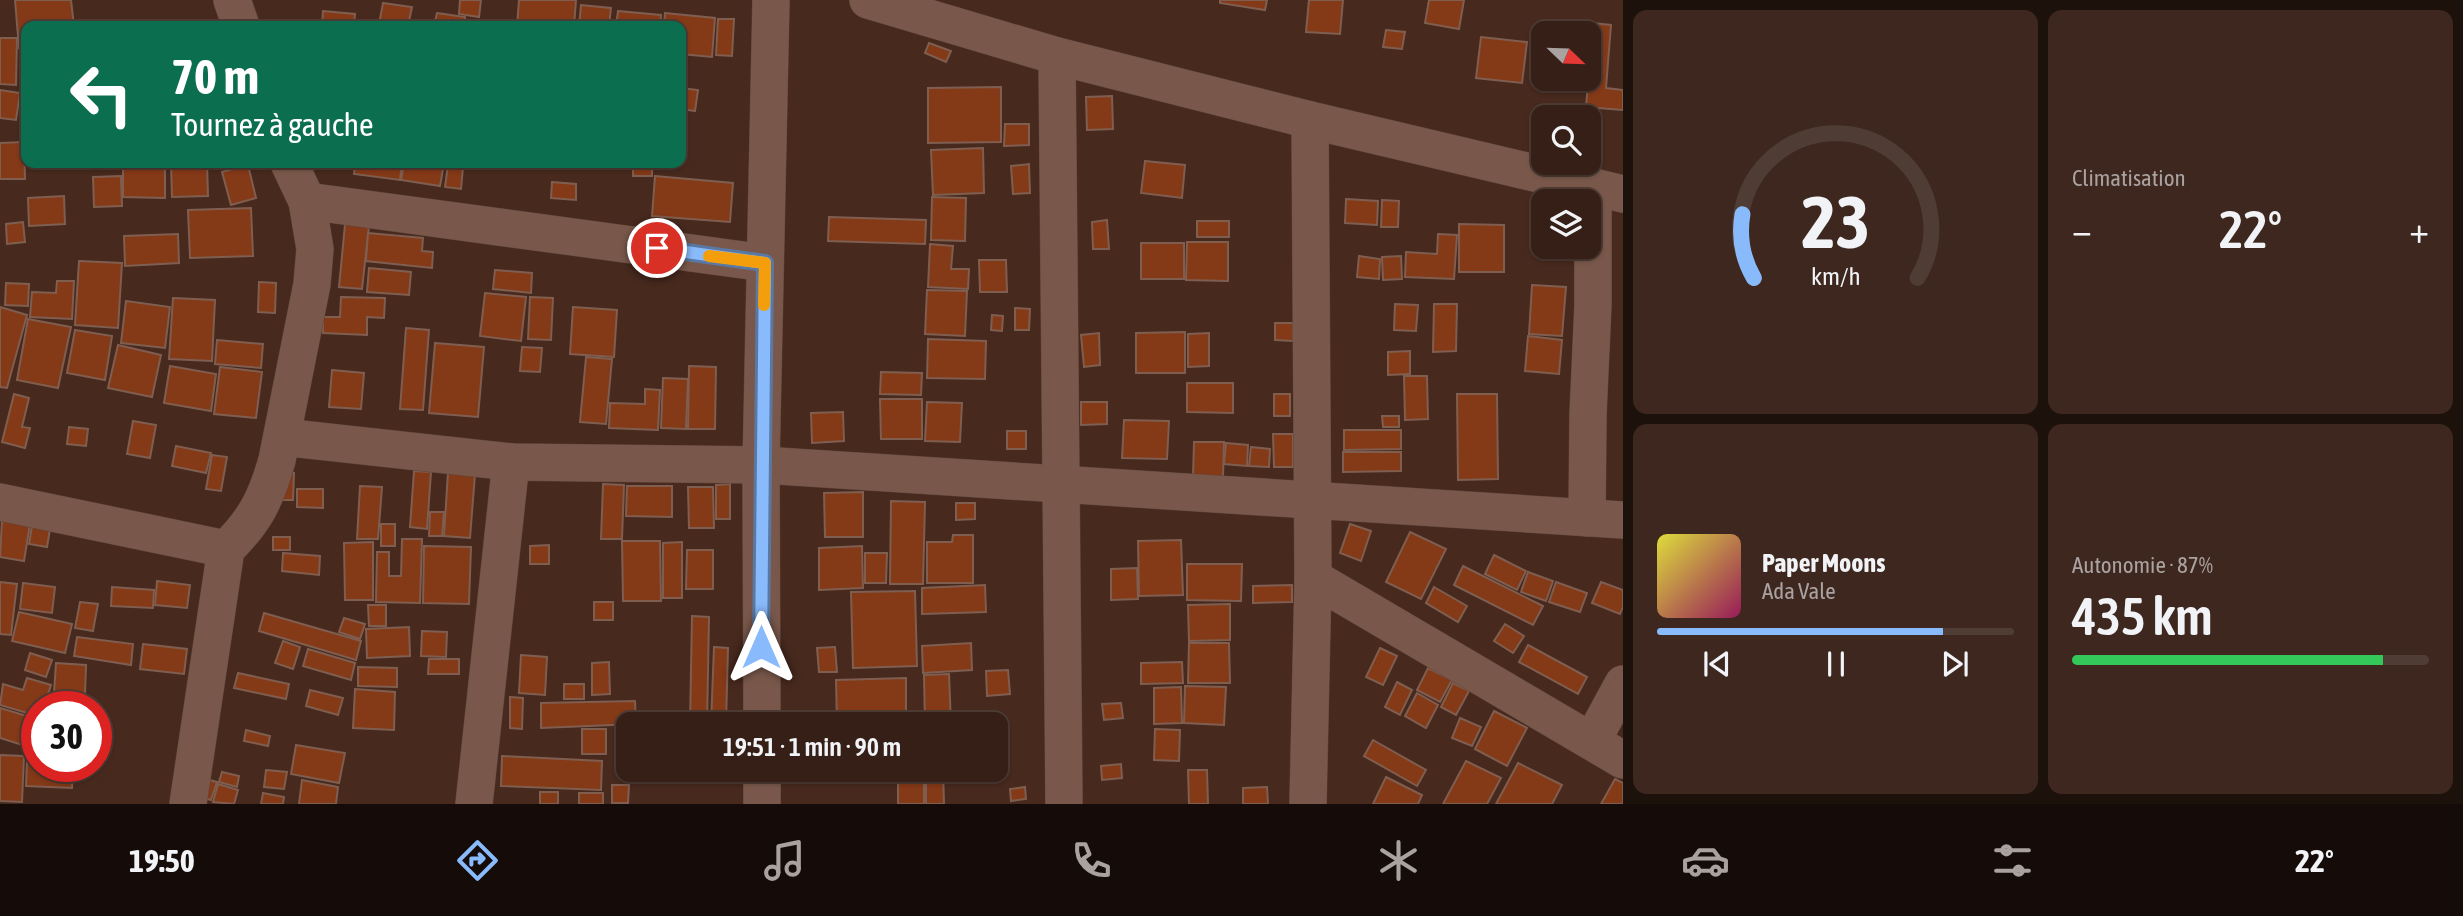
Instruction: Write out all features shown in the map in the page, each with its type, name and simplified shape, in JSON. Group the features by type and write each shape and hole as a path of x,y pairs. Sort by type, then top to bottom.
{"street":[{"path":"232,0 239,21"},
{"path":"762,712 761,465 771,0"},
{"path":"868,0 1057,56 1310,120 1608,190 1593,304 1587,518"},
{"path":"1057,56 1064,804"},
{"path":"1308,804 1313,578 1310,120"},
{"path":"188,804 226,549 246,530 259,511 270,486 312,284 315,249 307,201 291,168"},
{"path":"307,201 765,263"},
{"path":"282,437 510,462 761,465 1623,520"},
{"path":"474,804 510,462"},
{"path":"0,502 226,549"},
{"path":"1313,578 1623,760"},
{"path":"1592,741 1623,684"},
{"path":"762,782 762,804"}],"building":[{"path":"15,0 71,0 73,21 21,21 19,48"},
{"path":"460,0 481,0 479,17 459,14"},
{"path":"519,0 576,0 574,21 517,21"},
{"path":"1220,0 1267,0 1265,10 1220,3"},
{"path":"1309,0 1343,0 1340,34 1306,32"},
{"path":"1429,0 1464,0 1459,29 1425,23"},
{"path":"383,3 412,7 409,21 380,21"},
{"path":"581,5 611,8 610,21 579,21"},
{"path":"323,11 355,14 354,21 322,21"},
{"path":"618,11 661,15 660,21 617,21"},
{"path":"437,13 465,17 465,21 435,21"},
{"path":"665,13 715,18 712,57 686,54 686,21 664,21"},
{"path":"718,19 734,19 732,56 716,55"},
{"path":"1601,24 1611,25 1606,88 1623,90 1623,110 1586,105 1587,91 1601,91"},
{"path":"1386,30 1405,32 1402,49 1383,47"},
{"path":"1481,37 1527,42 1522,83 1476,78"},
{"path":"0,38 17,38 16,85 0,84"},
{"path":"929,43 951,51 946,62 925,53"},
{"path":"1001,87 1001,142 928,143 928,88"},
{"path":"686,89 698,90 695,111 686,110"},
{"path":"0,90 20,93 16,120 0,118"},
{"path":"1112,96 1113,129 1087,130 1086,97"},
{"path":"1005,124 1029,124 1029,145 1004,146"},
{"path":"21,142 21,168 25,168 25,179 0,179 0,143"},
{"path":"983,148 984,193 933,195 931,150"},
{"path":"1145,161 1185,165 1182,198 1141,193"},
{"path":"1029,164 1030,193 1013,194 1011,166"},
{"path":"123,168 165,168 165,198 123,197"},
{"path":"171,168 207,168 208,196 172,197"},
{"path":"249,168 256,198 231,205 222,172"},
{"path":"355,168 401,168 400,180 354,174"},
{"path":"403,168 443,168 440,186 401,180"},
{"path":"448,168 463,168 461,189 445,187"},
{"path":"633,168 652,168 652,176 633,176"},
{"path":"121,176 122,206 94,207 93,177"},
{"path":"655,176 733,183 730,222 652,216"},
{"path":"552,182 576,184 576,200 551,198"},
{"path":"64,196 65,224 29,226 28,198"},
{"path":"932,197 966,198 965,241 931,240"},
{"path":"1346,199 1378,201 1377,225 1345,223"},
{"path":"1382,200 1399,201 1398,227 1381,227"},
{"path":"251,208 253,256 190,258 188,210"},
{"path":"346,214 370,217 362,289 339,287"},
{"path":"829,217 926,220 925,244 828,241"},
{"path":"1107,220 1109,249 1093,249 1092,222"},
{"path":"1197,221 1229,221 1229,237 1197,237"},
{"path":"23,222 25,242 7,244 6,224"},
{"path":"1459,224 1504,225 1504,272 1459,272"},
{"path":"368,233 423,238 422,251 433,252 432,268 366,261"},
{"path":"178,234 179,263 125,266 124,236"},
{"path":"1438,234 1457,235 1454,279 1405,277 1406,252 1437,254"},
{"path":"1187,242 1228,242 1228,281 1186,280"},
{"path":"1141,243 1184,243 1184,279 1141,279"},
{"path":"930,244 953,246 951,269 969,269 968,289 928,287"},
{"path":"1359,256 1380,259 1379,279 1357,277"},
{"path":"1401,256 1402,279 1383,280 1382,257"},
{"path":"979,260 1006,260 1007,292 980,292"},
{"path":"79,261 122,263 118,328 75,325"},
{"path":"369,268 411,272 409,295 367,292"},
{"path":"495,270 532,273 531,293 493,289"},
{"path":"57,281 74,281 72,319 30,317 32,292 56,293"},
{"path":"259,282 276,283 275,313 258,312"},
{"path":"6,283 29,284 28,306 5,305"},
{"path":"1532,285 1566,287 1562,336 1529,334"},
{"path":"927,290 967,291 965,336 925,334"},
{"path":"485,293 526,297 521,341 480,336"},
{"path":"341,297 385,298 384,318 367,317 367,335 323,333 323,317 340,317"},
{"path":"530,297 553,298 551,340 528,339"},
{"path":"173,298 215,300 212,361 169,359"},
{"path":"126,301 170,307 165,348 121,343"},
{"path":"1395,304 1418,305 1416,331 1394,330"},
{"path":"1434,304 1457,304 1456,351 1433,352"},
{"path":"0,307 27,315 7,388 0,387"},
{"path":"573,307 617,310 614,357 570,354"},
{"path":"1015,308 1030,309 1029,330 1015,330"},
{"path":"992,315 1003,316 1002,331 991,330"},
{"path":"28,319 71,327 58,388 17,380"},
{"path":"1275,323 1293,323 1293,341 1275,340"},
{"path":"406,328 429,330 423,410 400,409"},
{"path":"75,330 112,336 105,380 67,373"},
{"path":"1185,332 1185,373 1136,373 1136,333"},
{"path":"1099,333 1100,365 1084,367 1081,335"},
{"path":"1209,333 1209,366 1188,367 1188,334"},
{"path":"1528,336 1562,340 1559,374 1525,371"},
{"path":"928,339 986,341 985,379 927,378"},
{"path":"217,340 263,344 261,368 215,364"},
{"path":"435,343 484,347 478,417 429,413"},
{"path":"118,345 161,355 152,397 108,388"},
{"path":"522,347 542,348 540,372 520,371"},
{"path":"1410,351 1410,374 1388,375 1388,352"},
{"path":"586,357 612,359 606,424 580,422"},
{"path":"170,366 216,374 211,411 164,403"},
{"path":"689,366 716,367 715,429 688,429"},
{"path":"220,367 262,372 256,418 214,414"},
{"path":"332,370 364,373 361,409 329,407"},
{"path":"881,372 922,373 921,395 880,394"},
{"path":"1404,376 1427,376 1428,419 1405,420"},
{"path":"663,378 688,379 686,429 661,428"},
{"path":"1187,383 1233,383 1233,413 1187,412"},
{"path":"645,389 660,390 658,430 609,428 610,403 645,404"},
{"path":"14,394 29,398 22,427 30,428 25,448 2,442"},
{"path":"1274,394 1290,394 1290,416 1274,416"},
{"path":"1457,394 1497,394 1498,479 1458,480"},
{"path":"880,399 922,399 922,439 881,439"},
{"path":"927,402 962,403 960,442 925,441"},
{"path":"1081,402 1107,402 1107,424 1081,425"},
{"path":"843,412 844,441 812,443 811,413"},
{"path":"1382,416 1399,416 1399,427 1383,427"},
{"path":"1124,420 1169,421 1167,459 1122,458"},
{"path":"133,421 156,425 150,458 127,454"},
{"path":"69,427 88,429 86,446 67,444"},
{"path":"1344,430 1401,430 1401,449 1344,450"},
{"path":"1007,431 1026,431 1026,449 1007,449"},
{"path":"1273,434 1293,434 1293,467 1274,467"},
{"path":"1194,442 1224,442 1223,477 1193,476"},
{"path":"1226,443 1248,445 1247,466 1224,464"},
{"path":"176,446 211,453 206,473 172,466"},
{"path":"1251,447 1270,449 1269,467 1249,466"},
{"path":"1343,452 1401,452 1401,471 1343,472"},
{"path":"212,455 227,457 221,491 206,489"},
{"path":"414,471 431,472 427,529 410,527"},
{"path":"448,472 475,474 470,538 444,536"},
{"path":"281,473 294,473 293,500 281,500"},
{"path":"603,484 624,485 622,539 601,539"},
{"path":"730,484 730,519 716,519 716,485"},
{"path":"360,486 382,487 378,539 357,539"},
{"path":"627,486 672,486 672,517 626,516"},
{"path":"688,487 713,487 714,528 689,528"},
{"path":"297,489 323,489 323,508 297,507"},
{"path":"863,492 863,537 825,537 824,493"},
{"path":"891,501 925,502 923,584 890,584"},
{"path":"956,503 975,503 975,519 956,520"},
{"path":"430,512 444,512 442,536 429,536"},
{"path":"2,520 30,524 24,561 0,557"},
{"path":"381,524 395,524 395,546 381,546"},
{"path":"1350,524 1371,531 1361,561 1340,553"},
{"path":"32,526 50,529 47,547 29,544"},
{"path":"1410,532 1446,549 1421,599 1386,582"},
{"path":"953,535 973,535 973,583 927,583 927,542 952,542"},
{"path":"273,537 290,537 290,550 273,550"},
{"path":"402,539 422,539 420,603 376,602 377,552 389,552 389,576 401,576"},
{"path":"1181,540 1183,595 1139,596 1138,541"},
{"path":"622,541 660,541 661,601 623,601"},
{"path":"373,542 373,600 345,600 344,543"},
{"path":"682,542 682,598 663,598 663,543"},
{"path":"549,545 549,564 530,564 530,546"},
{"path":"424,546 471,547 469,604 423,603"},
{"path":"862,546 863,588 819,590 819,548"},
{"path":"687,550 713,550 713,589 686,589"},
{"path":"283,553 320,556 319,575 282,571"},
{"path":"865,553 887,553 886,583 865,583"},
{"path":"1494,555 1526,571 1517,590 1485,574"},
{"path":"1187,564 1242,564 1241,601 1187,600"},
{"path":"1463,566 1543,606 1533,625 1454,585"},
{"path":"1137,568 1138,599 1111,600 1111,569"},
{"path":"1528,572 1553,581 1546,601 1521,592"},
{"path":"157,581 190,585 187,608 155,605"},
{"path":"0,582 17,584 11,635 0,634"},
{"path":"1556,582 1587,593 1580,612 1549,602"},
{"path":"1601,582 1623,590 1623,607 1620,614 1592,603"},
{"path":"23,583 55,587 52,613 20,609"},
{"path":"985,585 986,612 922,614 922,588"},
{"path":"1292,585 1292,602 1253,603 1253,586"},
{"path":"112,587 154,590 153,608 111,606"},
{"path":"1434,587 1467,606 1458,622 1426,603"},
{"path":"915,591 917,666 853,668 851,592"},
{"path":"80,602 98,604 93,631 75,628"},
{"path":"594,602 613,602 613,620 594,620"},
{"path":"1230,604 1230,640 1189,641 1188,605"},
{"path":"368,605 386,605 386,626 369,626"},
{"path":"19,612 72,624 65,653 12,641"},
{"path":"264,613 361,641 356,660 259,631"},
{"path":"692,616 709,617 707,712 690,712"},
{"path":"344,618 365,624 360,639 339,632"},
{"path":"1505,624 1524,636 1513,653 1494,641"},
{"path":"409,627 410,656 367,658 366,629"},
{"path":"422,631 447,632 446,657 421,656"},
{"path":"77,637 133,644 131,665 74,656"},
{"path":"283,641 300,647 293,669 275,663"},
{"path":"971,643 972,670 923,673 922,646"},
{"path":"1189,643 1229,643 1230,683 1188,683"},
{"path":"143,644 187,649 184,674 140,669"},
{"path":"1528,645 1587,677 1578,694 1519,662"},
{"path":"714,647 728,648 726,712 711,712"},
{"path":"835,647 837,672 819,672 817,648"},
{"path":"1380,648 1397,656 1383,685 1366,677"},
{"path":"308,649 355,663 351,680 303,666"},
{"path":"30,653 52,660 46,677 25,670"},
{"path":"521,655 547,657 545,695 519,693"},
{"path":"429,659 459,659 459,674 428,674"},
{"path":"609,662 610,694 592,695 592,663"},
{"path":"1182,662 1183,683 1141,684 1141,663"},
{"path":"56,663 86,665 85,691 54,691"},
{"path":"358,667 397,668 397,687 358,686"},
{"path":"1428,668 1452,680 1440,702 1417,690"},
{"path":"1008,670 1010,694 987,696 986,671"},
{"path":"238,673 289,684 286,699 234,688"},
{"path":"949,674 951,712 925,712 924,675"},
{"path":"27,678 51,685 49,691 21,691 21,711 0,705 3,684 23,690"},
{"path":"906,678 906,712 837,712 836,680"},
{"path":"1397,682 1412,690 1400,715 1385,707"},
{"path":"1453,683 1469,691 1456,715 1441,707"},
{"path":"564,684 584,684 584,699 564,699"},
{"path":"1185,686 1226,687 1224,725 1184,723"},
{"path":"1181,687 1182,723 1154,724 1154,688"},
{"path":"355,689 395,692 394,730 353,728"},
{"path":"310,690 343,698 338,715 306,706"},
{"path":"1417,693 1438,705 1426,728 1405,716"},
{"path":"510,697 523,698 522,729 510,728"},
{"path":"635,701 635,712 616,712 616,725 541,728 541,703"},
{"path":"1121,703 1123,718 1104,720 1102,704"},
{"path":"0,708 21,714 21,745 0,738"},
{"path":"1494,711 1527,728 1507,766 1475,749"},
{"path":"1460,718 1481,727 1472,746 1452,738"},
{"path":"582,729 606,729 606,754 582,754"},
{"path":"1155,729 1180,730 1179,761 1154,760"},
{"path":"246,730 270,736 268,746 244,741"},
{"path":"1373,740 1426,770 1417,786 1364,756"},
{"path":"296,745 345,753 339,783 291,774"},
{"path":"0,755 21,756 22,802 0,801"},
{"path":"502,756 602,761 601,790 501,786"},
{"path":"1466,761 1501,778 1487,804 1443,804"},
{"path":"1518,763 1562,785 1552,804 1496,804"},
{"path":"1121,764 1122,778 1102,780 1101,766"},
{"path":"266,770 287,772 284,789 264,787"},
{"path":"1188,770 1207,770 1208,804 1189,804"},
{"path":"222,772 239,776 237,787 219,782"},
{"path":"1386,777 1422,795 1418,804 1373,804"},
{"path":"202,778 217,782 211,800 197,796"},
{"path":"1615,779 1623,783 1623,804 1601,804"},
{"path":"302,780 338,787 336,804 299,804"},
{"path":"26,782 72,782 72,788 26,786"},
{"path":"898,782 924,782 924,804 898,804"},
{"path":"926,782 943,782 944,804 926,804"},
{"path":"218,784 238,790 234,804 213,802"},
{"path":"612,785 629,785 628,803 612,803"},
{"path":"1025,787 1026,799 1011,801 1010,789"},
{"path":"1267,787 1268,804 1243,804 1243,788"},
{"path":"540,792 558,792 558,804 540,804"},
{"path":"263,793 284,797 283,804 261,804"},
{"path":"579,793 603,793 603,804 579,804"}],"slow traffic":[{"path":"709,256 765,263 764,305"}],"route":[{"path":"657,248 765,263 761,647"}]}
